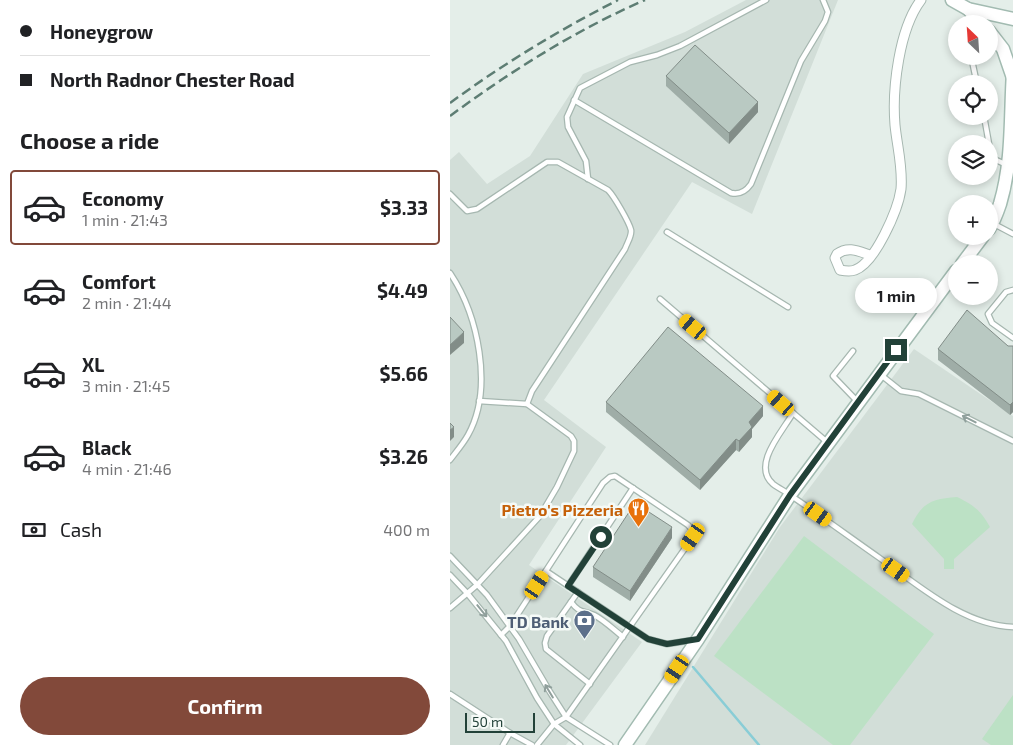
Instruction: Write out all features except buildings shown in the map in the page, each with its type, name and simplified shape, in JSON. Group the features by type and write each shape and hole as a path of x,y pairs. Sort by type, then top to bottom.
{"main road":[{"path":"952,0 968,9 1013,19"},
{"path":"968,9 974,15"},
{"path":"998,43 1003,49 1013,78"},
{"path":"998,208 1006,187 1013,132 1013,72"},
{"path":"625,745 698,639 790,495 948,282"}],"street":[{"path":"870,255 889,227 900,191 902,172 895,125 895,92 906,30 921,0"}],"lane":[{"path":"588,179 586,161 568,128 567,117 580,88 615,69 680,46 766,0"},
{"path":"574,100 731,193 740,193 751,184 802,61 825,21 828,12 823,0"},
{"path":"986,125 991,154 996,160 1008,165"},
{"path":"450,194 467,211 477,209 541,165 552,161 558,162 608,190 631,230 630,238 532,391 527,404"},
{"path":"998,229 1013,234"},
{"path":"667,232 788,308"},
{"path":"450,273 463,298 476,335 480,366 479,401 476,415 468,434 450,460"},
{"path":"1013,290 1006,292 988,314 992,324 1013,338"},
{"path":"660,300 828,443"},
{"path":"853,350 833,376 858,402"},
{"path":"879,373 901,391 919,394 1013,441"},
{"path":"450,608 477,585 540,516 557,487 574,451 574,441 571,436 527,404 479,401"},
{"path":"793,413 766,458 766,472 772,483 943,602 976,619 1004,627 1013,627"},
{"path":"501,635 510,626 603,483 610,477 615,476 688,525 694,532 693,537 566,717 554,724 537,745"},
{"path":"568,586 633,488"},
{"path":"450,556 488,595 510,626 566,717 610,745"},
{"path":"459,566 450,574 501,635 554,724 580,745"},
{"path":"546,571 648,639 667,644 698,639"},
{"path":"578,592 547,636 545,643 546,649 590,684"},
{"path":"571,602 576,609 584,613 593,614 623,637"},
{"path":"450,694 532,745"},
{"path":"503,745 510,733"}],"shaded area":[{"path":"746,0 838,0 752,214 692,182 544,400 606,447 529,565 642,642 566,745 450,745 450,160 459,152 487,184 530,156 583,74 685,32"},
{"path":"914,349 1013,416 1013,745 645,745 780,527"}],"green space":[{"path":"957,497 976,509 990,527 954,559 954,569 944,569 944,559 912,524 920,510 930,503 936,500"},
{"path":"804,536 934,634 850,745 833,745 714,656"},
{"path":"1013,695 1013,745 991,745 982,739"}],"waterway":[{"path":"693,667 759,745"}],"railway":[{"path":"450,103 532,48 618,0"},
{"path":"450,116 544,52 594,24 645,0"}],"place":[{"name":"Pietro's Pizzeria","path":"639,528"},
{"name":"TD Bank","path":"585,640"}],"route":[{"path":"601,537 568,586 648,639 667,644 698,639 790,495 896,350"}]}
